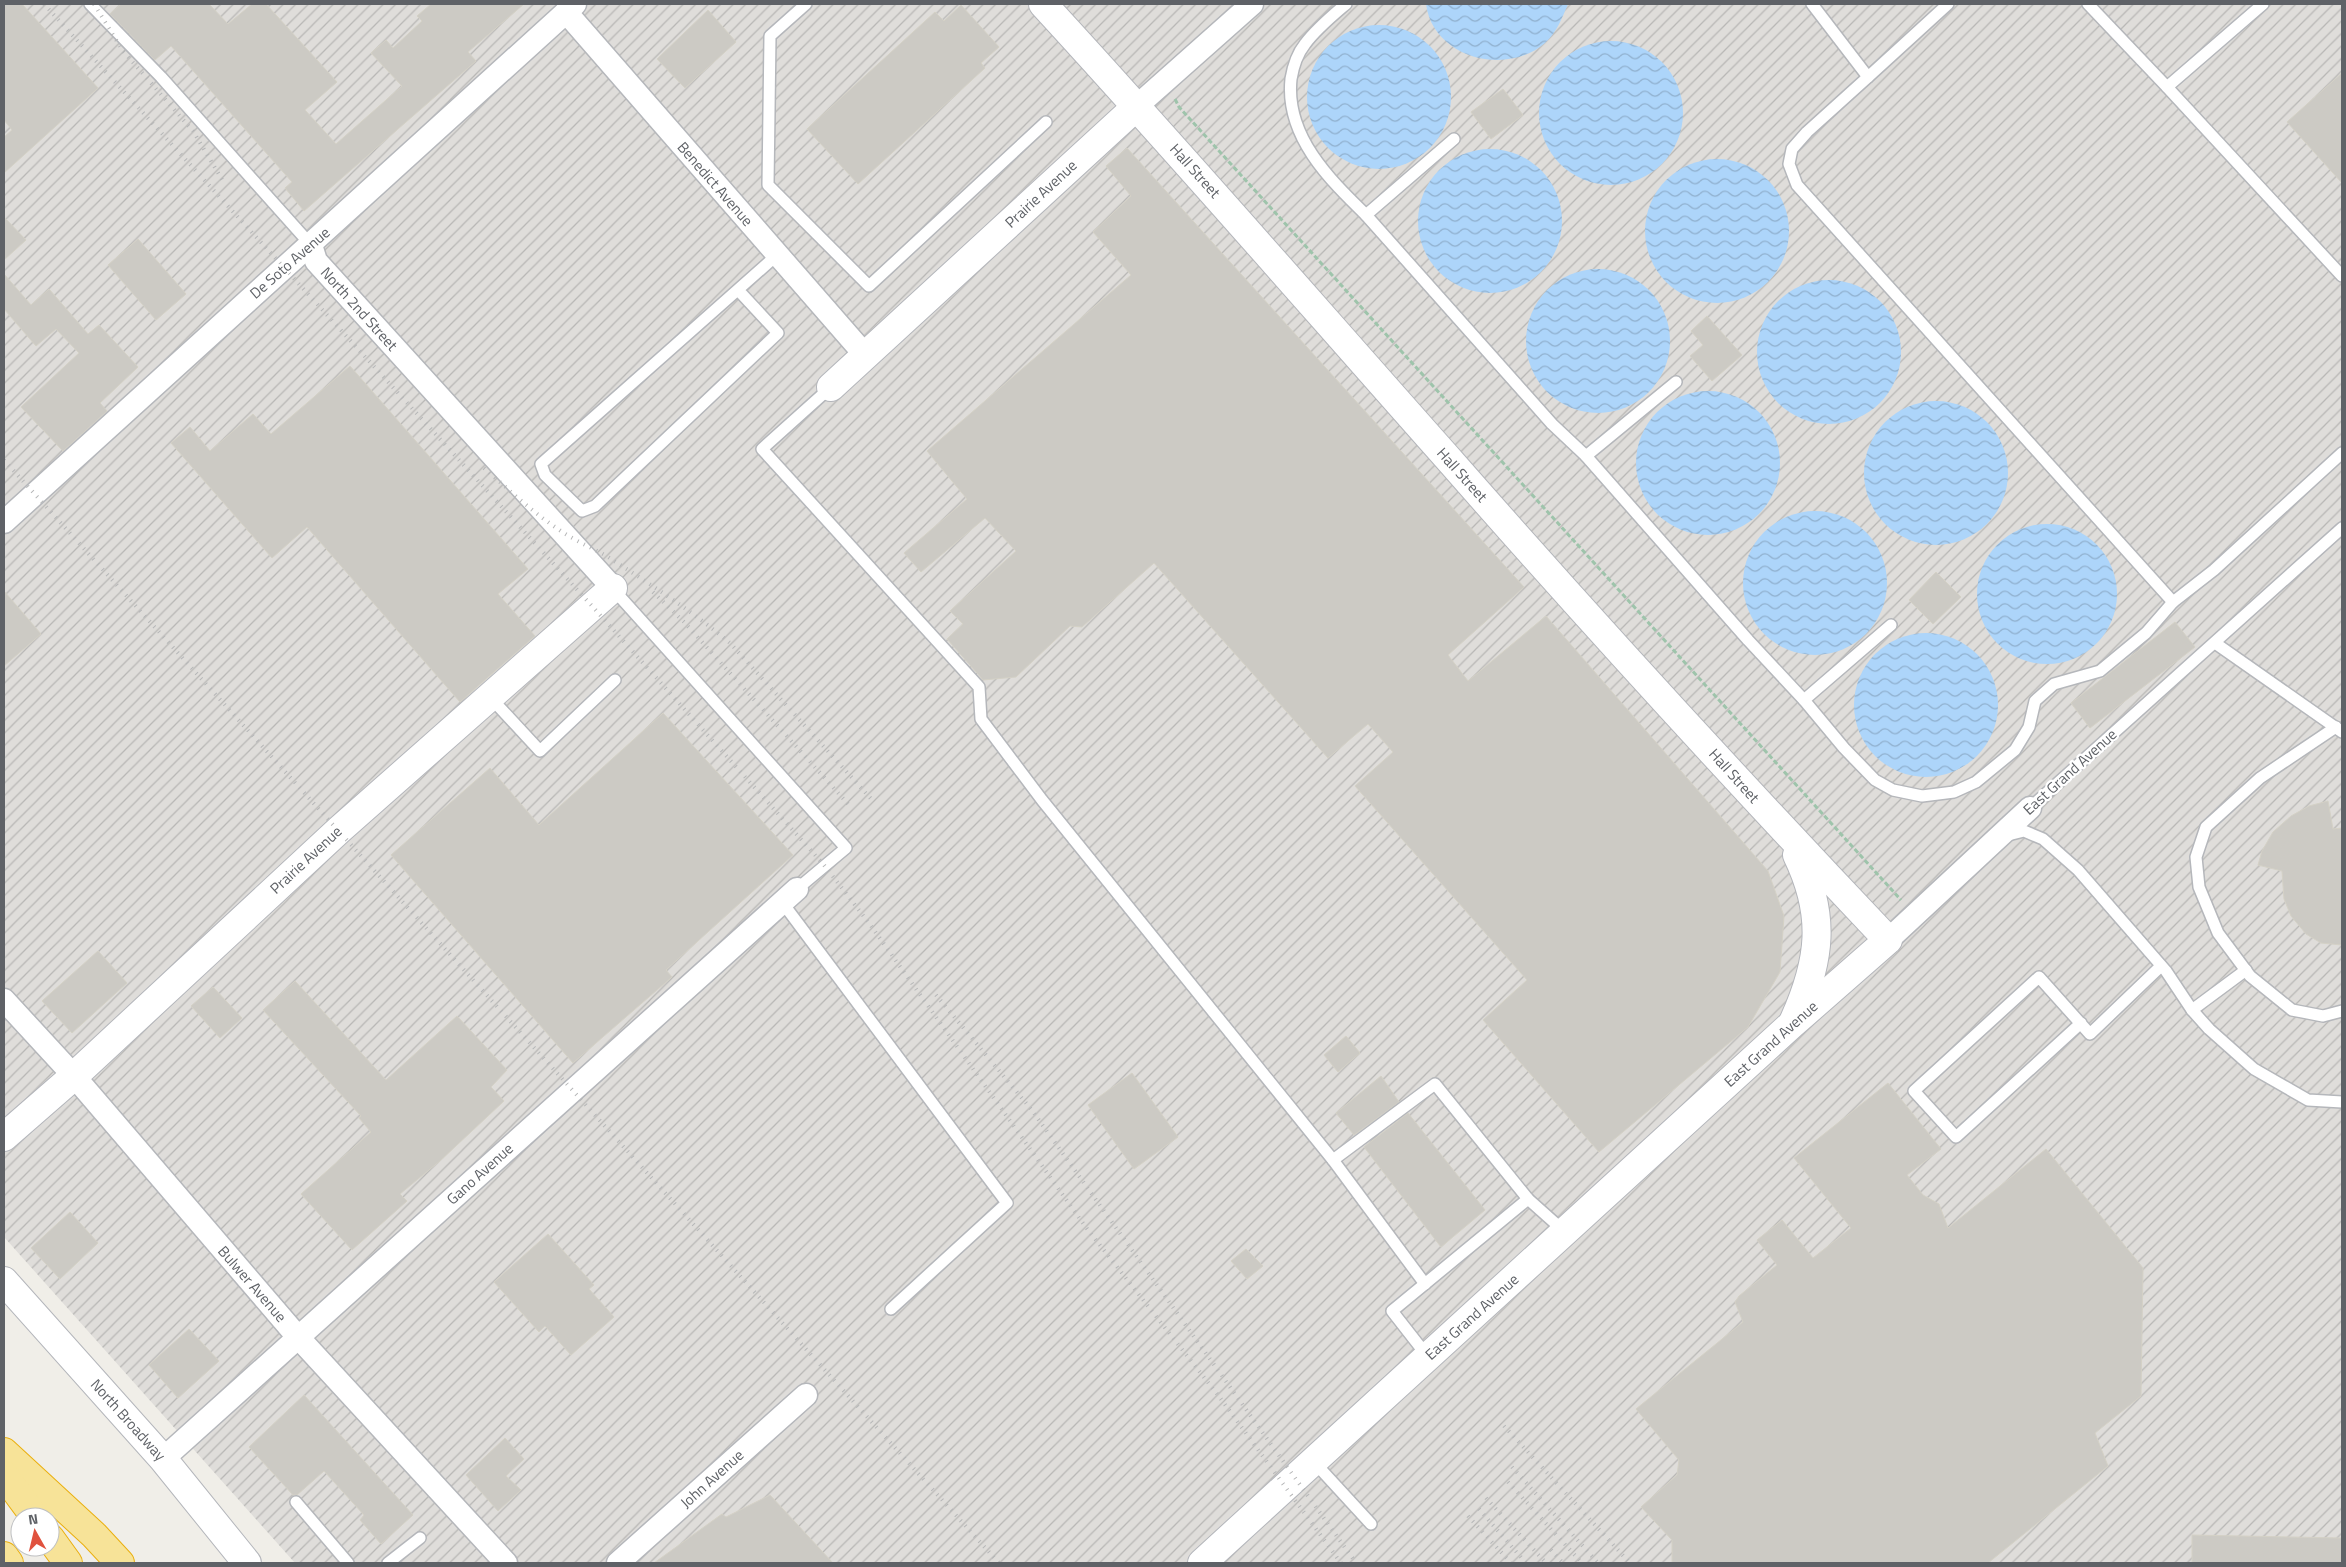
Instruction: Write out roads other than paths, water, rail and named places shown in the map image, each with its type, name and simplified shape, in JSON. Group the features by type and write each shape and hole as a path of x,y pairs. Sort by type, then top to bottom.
{"highway":[{"path":"4,1452 94,1535 120,1563"},
{"path":"4,1475 28,1507"},
{"path":"60,1552 68,1563"},
{"path":"4,1556 9,1563"}],"main road":[{"name":"Hall Street","path":"1043,4 1137,106 1452,464 1789,838 1888,940"},
{"name":"Prairie Avenue","path":"831,386 1137,106"},
{"name":"Prairie Avenue","path":"4,1137 74,1076 339,830 613,588"},
{"path":"1789,838 1807,875 1814,897 1817,923 1812,972 1804,998 1792,1025"},
{"name":"East Grand Avenue","path":"1202,1563 1564,1232 1888,940"},
{"name":"North Broadway","path":"4,1282 163,1459 247,1563"}],"street":[{"name":"Prairie Avenue","path":"1137,106 1252,4"},
{"name":"De Soto Avenue","path":"4,522 264,285 285,269 570,8"},
{"name":"Benedict Avenue","path":"570,8 777,255 866,356"},
{"name":"North 2nd Street","path":"311,245 316,261 613,588"},
{"name":"East Grand Avenue","path":"1888,940 2030,808"},
{"name":"Gano Avenue","path":"163,1459 789,896"},
{"name":"Bulwer Avenue","path":"4,1000 74,1076 298,1336 506,1563"},
{"name":"John Avenue","path":"618,1563 806,1395"}],"lane":[{"name":"North 2nd Street","path":"90,4 160,77 311,245"},
{"path":"806,4 770,36 768,185 869,286 1046,122"},
{"path":"1346,4 1304,45 1293,68 1290,92 1294,121 1306,146 1342,192 1366,215 1552,424 1586,456 1748,640 1804,700 1844,748 1875,780 1893,790 1922,796 1954,792 1976,782 2016,750 2029,727 2035,701 2054,684 2100,671 2146,633 2173,602 2214,570 2342,453"},
{"path":"1812,4 1868,77"},
{"path":"1948,4 1807,132 1792,149 1789,164 1797,185 2173,602"},
{"path":"2088,4 2342,276"},
{"path":"2167,87 2263,4"},
{"path":"1366,215 1454,139"},
{"path":"739,291 778,333 595,506 582,511 545,475 541,464 739,291 777,255"},
{"path":"1586,456 1676,382"},
{"path":"831,386 762,449 979,686 981,719 1042,800 1333,1160 1425,1284"},
{"name":"East Grand Avenue","path":"2030,808 2342,528"},
{"path":"613,588 846,848 789,896 1007,1203 891,1309"},
{"path":"1804,700 1891,625"},
{"path":"2215,643 2339,730 2260,778 2206,827 2196,857 2199,887 2218,933 2246,970 2292,1010 2323,1016 2342,1011"},
{"path":"490,697 540,751 615,680"},
{"path":"1999,837 2024,831 2044,839 2078,870 2161,966 2192,1010 2209,1029 2254,1070 2308,1100 2342,1102"},
{"path":"2080,1023 1956,1137 1914,1091 2039,977 2090,1034 2161,966"},
{"path":"2192,1010 2246,970"},
{"path":"1333,1160 1435,1084 1528,1198 1564,1232"},
{"path":"1428,1357 1392,1311 1528,1198"},
{"path":"1314,1462 1371,1524"},
{"path":"296,1502 348,1563"},
{"path":"388,1563 420,1538"}],"water":[{"path":"1426,4 1568,4 1556,30 1545,43 1529,53 1511,59 1492,60 1456,49 1442,38 1432,23"},
{"path":"1379,25 1407,30 1430,46 1446,69 1451,97 1446,125 1430,148 1407,164 1379,169 1351,164 1328,148 1312,125 1307,97 1312,69 1328,46 1351,30"},
{"path":"1611,41 1639,46 1662,62 1678,85 1683,113 1678,141 1662,164 1639,180 1611,185 1583,180 1560,164 1544,141 1539,113 1544,85 1560,62 1583,46"},
{"path":"1490,149 1518,154 1541,170 1557,193 1562,221 1557,249 1541,272 1518,288 1490,293 1462,288 1439,272 1423,249 1418,221 1423,193 1439,170 1462,154"},
{"path":"1717,159 1745,164 1768,180 1784,203 1789,231 1784,259 1768,282 1745,298 1717,303 1689,298 1666,282 1650,259 1645,231 1650,203 1666,180 1689,164"},
{"path":"1598,269 1626,274 1649,290 1665,313 1670,341 1665,369 1649,392 1626,408 1598,413 1570,408 1547,392 1531,369 1526,341 1531,313 1547,290 1570,274"},
{"path":"1829,280 1857,285 1880,301 1896,324 1901,352 1896,380 1880,403 1857,419 1829,424 1801,419 1778,403 1762,380 1757,352 1762,324 1778,301 1801,285"},
{"path":"1708,391 1736,396 1759,412 1775,435 1780,463 1775,491 1759,514 1736,530 1708,535 1680,530 1657,514 1641,491 1636,463 1641,435 1657,412 1680,396"},
{"path":"1936,401 1964,406 1987,422 2003,445 2008,473 2003,501 1987,524 1964,540 1936,545 1908,540 1885,524 1869,501 1864,473 1869,445 1885,422 1908,406"},
{"path":"1815,511 1843,516 1866,532 1882,555 1887,583 1882,611 1866,634 1843,650 1815,655 1787,650 1764,634 1748,611 1743,583 1748,555 1764,532 1787,516"},
{"path":"2047,524 2061,525 2074,529 2097,544 2112,567 2116,580 2116,608 2112,621 2097,644 2074,659 2061,663 2047,664 2033,663 2020,659 1997,644 1982,621 1978,608 1977,594 1978,580 1982,567 1997,544 2020,529 2033,525"},
{"path":"1926,633 1954,638 1977,654 1993,677 1998,705 1993,733 1977,756 1954,772 1926,777 1898,772 1875,756 1859,733 1854,705 1859,677 1875,654 1898,638"}],"railway":[{"path":"44,4 592,606 824,865 869,923 1085,1226 1218,1395 1341,1563"},
{"path":"94,4 123,51 193,131 223,181"},
{"path":"4,460 999,1563"},
{"path":"484,468 548,522 570,537 608,557 655,588 730,643 873,801"},
{"path":"653,592 684,622 849,805"},
{"path":"936,995 1031,1109 1356,1563"},
{"path":"1504,1426 1630,1563"},
{"path":"1512,1467 1598,1563"},
{"path":"1508,1482 1582,1563"},
{"path":"1486,1498 1546,1563"},
{"path":"1479,1509 1526,1563"},
{"path":"1468,1516 1511,1563"},
{"path":"1551,1550 1563,1563"}]}
